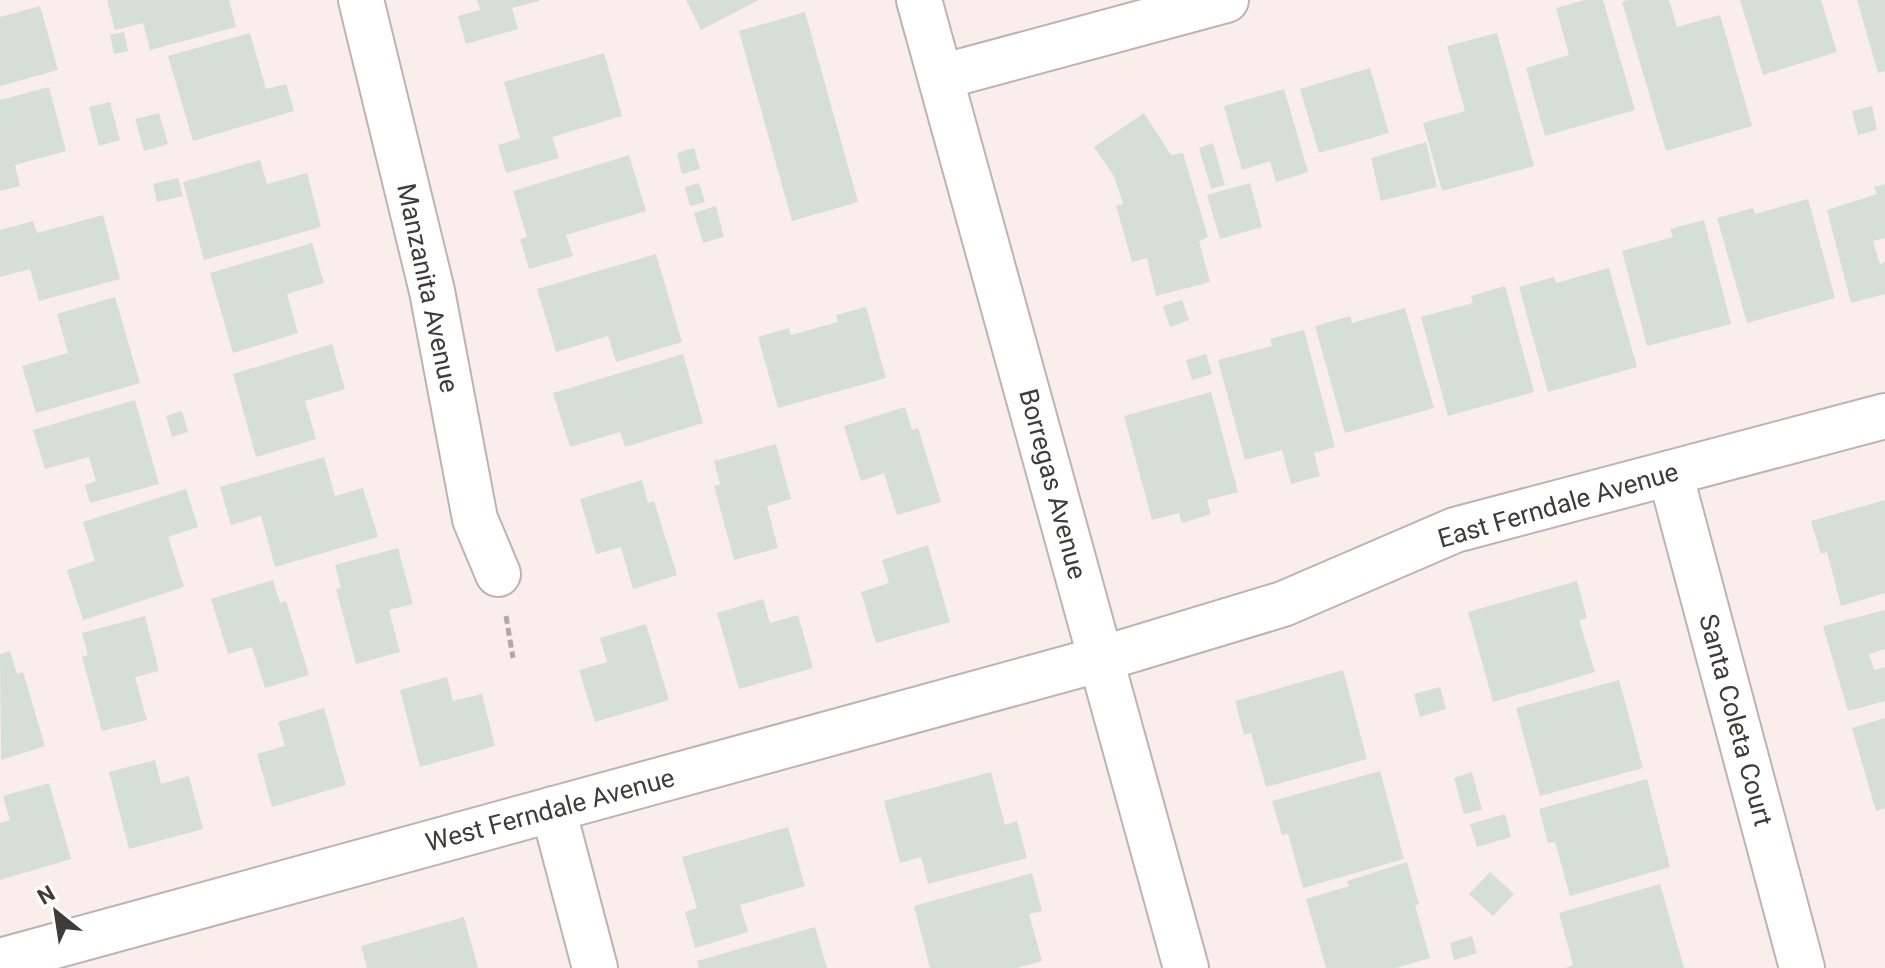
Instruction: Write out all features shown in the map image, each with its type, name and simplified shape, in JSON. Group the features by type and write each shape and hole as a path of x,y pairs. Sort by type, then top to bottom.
{"street":[{"name":"Manzanita Avenue","path":"361,0 432,291 475,519 498,574"},
{"name":"Borregas Avenue","path":"919,0 1186,968"},
{"path":"941,77 1226,0"},
{"name":"East Ferndale Avenue","path":"1101,659 1283,604 1455,530 1885,416"},
{"name":"Santa Coleta Court","path":"1670,473 1802,968"},
{"name":"West Ferndale Avenue","path":"0,961 45,959 553,809 1101,659"},
{"path":"553,809 595,968"}],"building":[{"path":"107,0 229,0 236,27 150,50 143,23 115,30"},
{"path":"477,0 539,1 512,8 518,29 466,44 458,16 480,10"},
{"path":"686,0 759,0 701,30"},
{"path":"1585,0 1603,0 1635,110 1545,136 1526,68 1569,55 1556,8"},
{"path":"1669,0 1677,27 1720,15 1752,126 1666,151 1622,2"},
{"path":"1740,0 1821,0 1837,52 1763,75"},
{"path":"1857,0 1885,0 1885,71 1878,73"},
{"path":"40,6 58,70 0,86 0,17"},
{"path":"805,12 858,202 792,221 739,31"},
{"path":"124,32 128,51 114,54 110,35"},
{"path":"250,33 266,89 286,84 294,111 193,141 168,56"},
{"path":"1497,33 1534,166 1442,191 1423,123 1465,111 1447,46"},
{"path":"604,53 622,116 552,137 559,158 506,173 498,145 520,138 504,82"},
{"path":"1370,68 1389,133 1319,153 1300,89"},
{"path":"49,87 66,151 15,165 20,186 0,191 0,100"},
{"path":"1284,89 1308,172 1276,182 1270,161 1242,170 1224,106"},
{"path":"110,102 120,140 99,146 89,107"},
{"path":"1872,106 1877,130 1858,135 1852,111"},
{"path":"159,113 168,144 144,151 135,119"},
{"path":"1144,113 1171,155 1183,153 1208,237 1199,241 1210,282 1156,296 1147,258 1132,262 1116,206 1123,204 1114,176 1094,147"},
{"path":"1426,142 1437,187 1381,201 1371,158"},
{"path":"1213,143 1225,185 1211,189 1199,148"},
{"path":"694,148 700,169 682,174 677,153"},
{"path":"629,155 646,211 566,235 573,256 529,269 520,239 527,237 513,191"},
{"path":"260,160 267,184 307,173 321,227 204,260 183,182"},
{"path":"178,178 183,196 157,202 153,184"},
{"path":"699,183 705,202 690,206 685,187"},
{"path":"1250,183 1262,227 1220,239 1207,195"},
{"path":"1885,184 1885,238 1873,241 1880,264 1885,262 1885,294 1851,303 1827,210 1877,194 1874,187"},
{"path":"1808,199 1835,298 1747,323 1717,218 1753,208 1755,214"},
{"path":"716,206 724,237 703,243 694,213"},
{"path":"103,215 120,279 39,301 30,269 0,277 0,230 33,221 37,233"},
{"path":"1704,220 1731,324 1647,346 1622,251 1673,237 1670,229"},
{"path":"312,243 324,283 287,294 298,333 233,353 210,273"},
{"path":"656,254 682,342 616,362 608,336 556,352 537,289"},
{"path":"1609,268 1637,367 1548,392 1519,287 1554,277 1556,283"},
{"path":"1505,286 1534,392 1448,416 1421,317 1473,303 1471,296"},
{"path":"115,297 140,383 36,413 22,366 68,353 57,314"},
{"path":"1182,300 1189,320 1170,327 1163,306"},
{"path":"866,307 886,378 778,408 758,337 789,328 791,335 838,322 836,315"},
{"path":"1405,308 1434,408 1345,433 1315,326 1350,316 1352,323"},
{"path":"1304,330 1335,447 1314,453 1320,476 1291,484 1282,450 1245,460 1218,360 1272,346 1270,339"},
{"path":"332,344 345,389 305,401 316,439 256,457 233,374"},
{"path":"683,354 703,423 625,447 620,432 570,447 553,393"},
{"path":"1206,354 1212,374 1192,380 1186,360"},
{"path":"1211,392 1238,492 1207,500 1211,514 1182,523 1179,513 1152,520 1124,416"},
{"path":"135,400 159,484 90,503 85,485 96,481 89,457 45,469 33,430"},
{"path":"905,407 912,430 918,428 941,502 897,515 884,473 861,481 844,426"},
{"path":"182,411 188,432 172,437 166,416"},
{"path":"776,444 791,499 767,506 778,548 734,560 714,486 720,484 714,461"},
{"path":"324,457 335,496 363,488 378,537 275,567 261,516 231,525 220,487"},
{"path":"642,480 648,503 654,501 677,575 633,589 621,547 596,554 580,499"},
{"path":"186,489 198,527 168,537 184,587 83,620 67,570 95,561 83,522"},
{"path":"1885,500 1885,593 1841,606 1827,552 1821,554 1811,521"},
{"path":"928,545 950,622 876,643 861,592 889,583 882,560"},
{"path":"398,548 413,604 389,610 400,652 356,664 336,589 341,588 335,565"},
{"path":"273,580 280,603 286,601 309,675 265,688 252,647 228,654 211,599"},
{"path":"1577,581 1587,618 1579,620 1595,672 1493,702 1468,612"},
{"path":"763,599 770,623 798,615 813,668 739,689 717,613"},
{"path":"1885,610 1885,649 1869,654 1874,670 1885,667 1885,701 1848,711 1823,626"},
{"path":"145,616 159,671 135,677 147,720 102,731 82,657 88,655 82,633"},
{"path":"646,624 669,700 595,722 579,670 607,662 600,638"},
{"path":"10,651 17,674 23,672 45,746 1,760 0,654"},
{"path":"1343,670 1367,759 1266,787 1251,733 1244,735 1235,701"},
{"path":"447,677 453,701 482,694 495,746 420,767 400,690"},
{"path":"1619,680 1643,768 1540,796 1516,708"},
{"path":"1440,687 1446,709 1420,717 1414,694"},
{"path":"324,708 346,785 272,807 257,754 285,746 278,722"},
{"path":"1885,718 1885,808 1876,811 1852,728"},
{"path":"155,760 161,784 189,776 203,829 129,849 109,772"},
{"path":"1380,771 1404,859 1303,888 1288,834 1282,835 1272,801"},
{"path":"991,772 1005,825 1017,821 1027,858 928,884 921,857 900,863 884,801"},
{"path":"1472,772 1482,810 1464,814 1454,778"},
{"path":"1647,779 1670,867 1570,896 1555,842 1548,843 1539,809"},
{"path":"49,783 71,859 0,880 0,823 10,820 3,796"},
{"path":"1505,814 1511,837 1477,847 1470,824"},
{"path":"788,827 805,886 740,905 748,932 695,948 685,912 697,908 682,857"},
{"path":"1407,862 1430,958 1396,968 1326,968 1306,899 1349,886 1347,881"},
{"path":"1490,872 1514,894 1493,916 1469,894"},
{"path":"1032,873 1042,911 1029,914 1042,961 1017,968 930,968 914,906"},
{"path":"1660,884 1684,968 1565,968 1573,965 1559,913"},
{"path":"464,917 478,968 367,968 361,946"},
{"path":"815,927 827,968 699,968 697,961"},
{"path":"1472,936 1477,953 1454,960 1450,943"}]}
